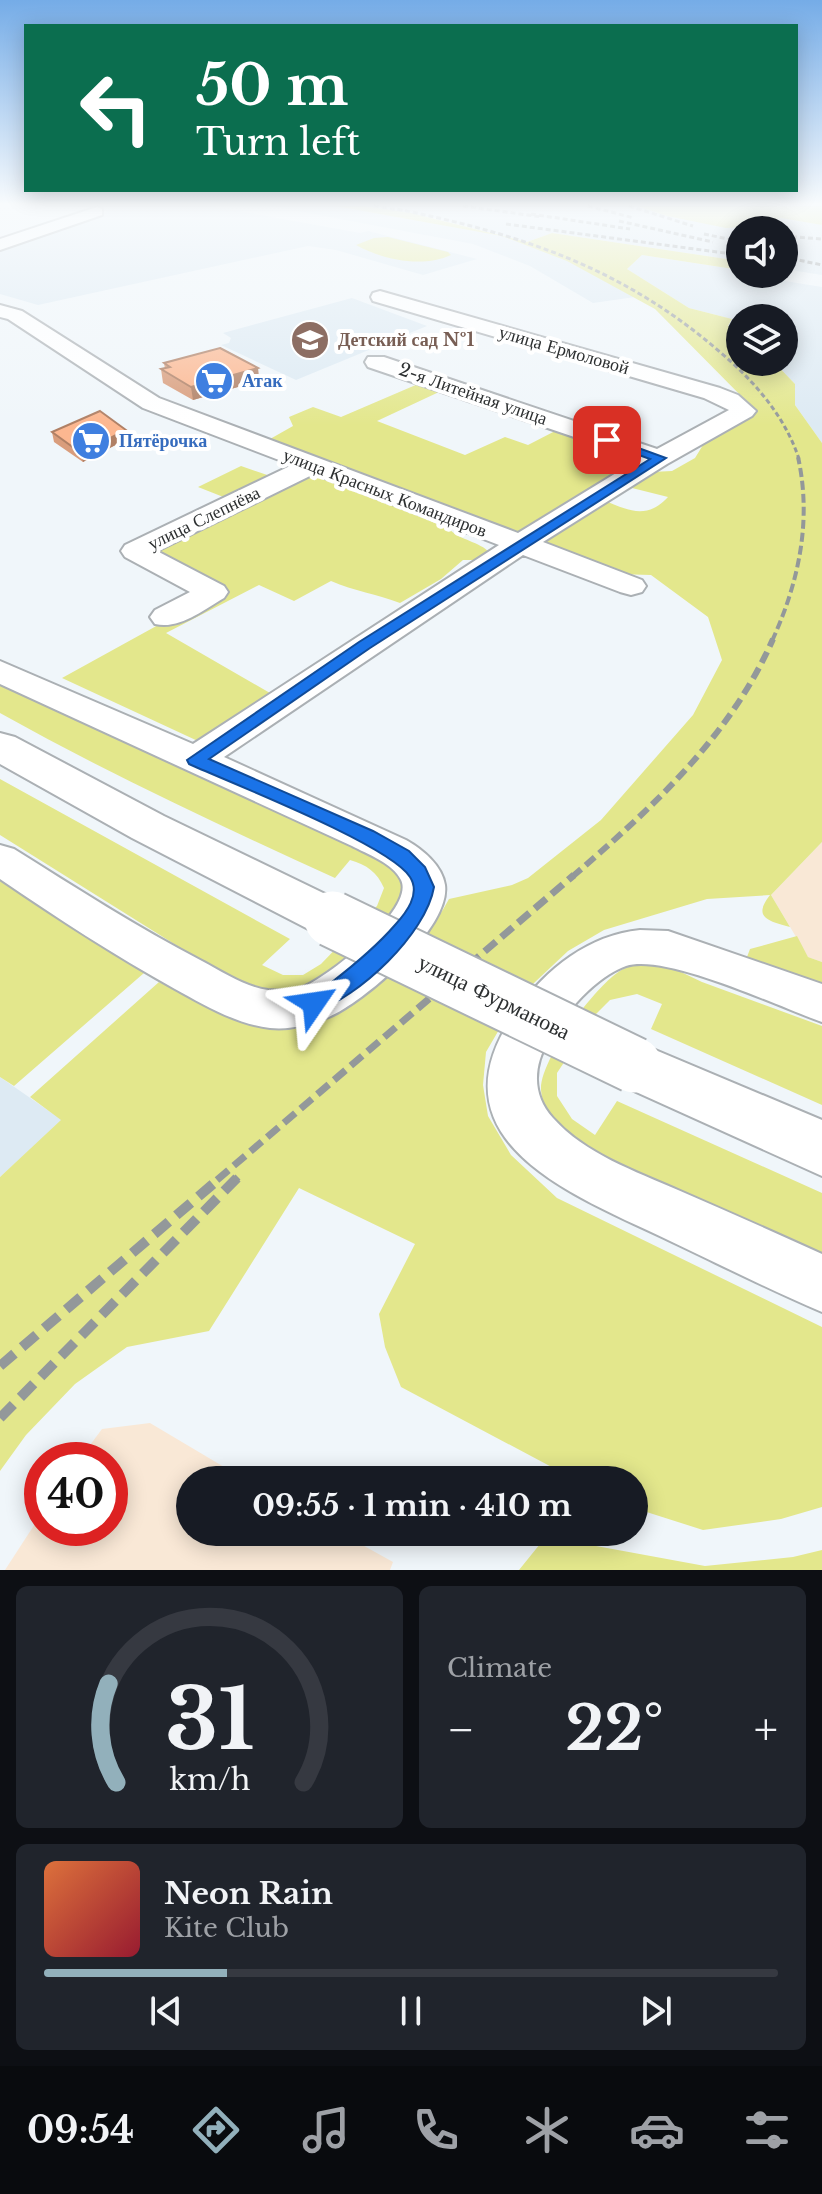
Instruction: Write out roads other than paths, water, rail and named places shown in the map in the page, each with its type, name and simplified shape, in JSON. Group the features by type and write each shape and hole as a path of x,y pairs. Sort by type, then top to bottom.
{"main road":[{"name":"улица Фурманова","path":"0,746 148,827 332,919 634,1065 822,1149"}],"street":[{"name":"улица Ермоловой","path":"380,297 712,393 730,400 744,411 660,458"},
{"name":"улица Красных Командиров","path":"0,311 15,315 151,403 631,586"},
{"name":"2-я Литейная улица","path":"376,362 660,458"},
{"path":"195,760 330,667 660,458"},
{"name":"улица Слепнёва","path":"166,617 213,592 135,551 313,465"},
{"path":"0,671 366,836 402,856 418,872 424,887 421,905 372,963 336,991 314,1003 290,1010 261,1008 217,990 155,956 0,859"},
{"path":"822,1003 668,948 646,946 615,952 595,962 566,986 532,1024 519,1048 511,1077 517,1105 536,1138 558,1158 591,1177 822,1283"}],"railway":[{"path":"614,279 683,323 745,375 777,414 799,459"},
{"path":"772,641 789,596 800,550 804,504 798,457"},
{"path":"572,877 659,797 712,739 735,708 772,641"},
{"path":"217,1180 574,875"},
{"path":"0,1366 220,1178"},
{"path":"0,1418 237,1178"}],"place":[{"name":"Детский сад №1","path":"310,340"},
{"name":"Атак","path":"214,381"},
{"name":"Пятёрочка","path":"91,441"}]}
